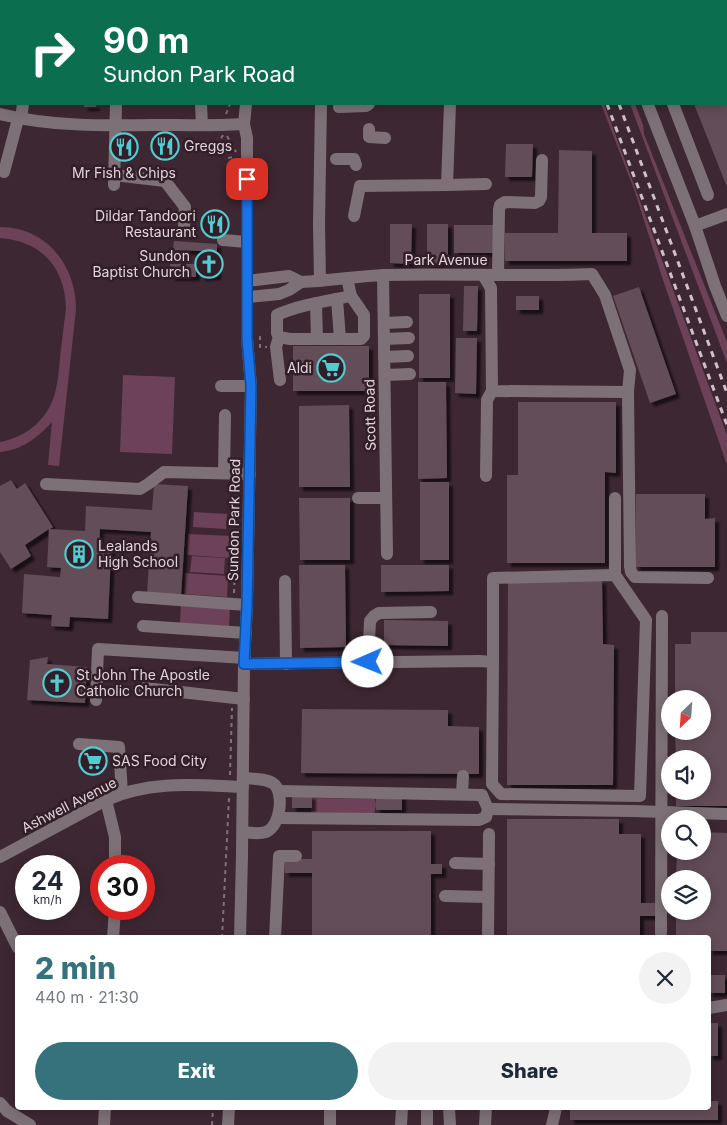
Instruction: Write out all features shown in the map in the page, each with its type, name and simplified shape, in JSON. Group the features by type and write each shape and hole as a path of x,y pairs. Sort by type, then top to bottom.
{"street":[{"path":"4,172 23,105"},
{"path":"116,105 114,180 165,181 185,207 184,228"},
{"path":"202,105 202,125"},
{"name":"Sundon Park Road","path":"240,935 244,661 247,605 251,386 247,338 247,138 244,124 246,105"},
{"path":"320,281 321,105"},
{"path":"339,107 367,105 369,138 385,138"},
{"path":"447,185 450,105"},
{"path":"648,105 695,226 727,316"},
{"path":"673,105 708,195"},
{"path":"0,114 20,119 115,126 244,124"},
{"path":"336,159 354,160 360,186 354,216"},
{"path":"498,275 500,205 505,202 535,203 538,201 541,197 542,160"},
{"path":"360,186 486,184"},
{"path":"695,226 727,214"},
{"path":"223,240 247,242"},
{"name":"Park Avenue","path":"247,280 289,276 301,282 383,275 558,276 592,274 605,295 630,370 628,392"},
{"name":"Scott Road","path":"383,275 387,554"},
{"path":"483,275 491,288 492,391 487,400 486,476"},
{"path":"279,337 290,339 340,339 364,336 364,314 351,296 347,278"},
{"name":"Park Avenue","path":"248,297 278,294 289,290 301,282"},
{"path":"280,380 276,347 279,337 277,333 277,315 316,303 351,296"},
{"path":"338,299 340,339"},
{"path":"316,303 317,339"},
{"path":"384,323 407,322"},
{"path":"384,338 409,338"},
{"path":"384,357 408,356"},
{"path":"385,375 410,374"},
{"path":"221,386 251,386"},
{"path":"492,391 628,392 630,566 632,572 635,577 708,578"},
{"path":"224,473 225,415"},
{"path":"46,484 140,489 164,472 250,474"},
{"path":"358,498 386,498"},
{"path":"615,498 615,575 646,620 640,796 501,794 492,784 493,578 615,575"},
{"path":"285,581 286,664"},
{"path":"138,598 247,605"},
{"path":"368,662 370,620 374,616 379,613 431,612"},
{"path":"662,616 662,810"},
{"path":"143,626 246,633"},
{"path":"96,700 98,649 286,664 493,662"},
{"path":"144,688 244,700"},
{"path":"79,744 119,747 122,793"},
{"path":"462,794 463,776"},
{"name":"Ashwell Avenue","path":"0,857 122,793 158,786 229,786 243,782 268,780 280,791"},
{"path":"243,832 267,832 274,826 278,818 280,791 482,795 488,809 486,817 479,820 278,818"},
{"path":"106,800 115,837 115,855"},
{"path":"488,809 661,812"},
{"path":"711,814 727,814"},
{"path":"488,935 489,834"},
{"path":"275,935 279,856 296,856"},
{"path":"661,935 662,860"},
{"path":"455,864 489,864"},
{"path":"445,896 488,896"},
{"path":"0,912 15,942"},
{"path":"113,935 114,920"},
{"path":"711,1008 727,1005"},
{"path":"104,1125 105,1110"},
{"path":"228,1125 229,1110"},
{"path":"330,1110 330,1125"},
{"path":"402,1110 402,1125"},
{"path":"426,1110 427,1125"},
{"path":"449,1110 450,1125"},
{"path":"486,1110 486,1125"},
{"path":"552,1125 556,1110"},
{"path":"2,1111 30,1125"}],"path":[{"path":"218,145 222,135 226,132"},
{"path":"222,935 229,786"},
{"path":"212,1125 213,1110"}],"shaded area":[{"path":"601,105 604,105 727,435 727,465 662,277 634,189"},
{"path":"630,105 635,105 643,125 644,134 727,342 727,363"},
{"path":"0,227 16,229 44,241 64,264 71,278 75,293 76,309 59,466 48,465 52,422 29,442 15,449 0,452 0,442 19,436 35,425 42,419 52,402 58,380 66,308 65,293 61,280 48,259 27,244 0,238"},
{"path":"123,375 175,377 172,454 120,452"},
{"path":"194,512 227,514 226,529 193,527"},
{"path":"188,534 231,536 230,558 187,555"},
{"path":"192,556 225,558 224,574 190,572"},
{"path":"185,573 228,576 227,597 184,594"},
{"path":"181,603 230,606 229,626 180,623"},
{"path":"312,798 375,799 376,805 374,815 311,815"}],"building":[{"path":"84,105 96,105 96,107 84,107"},
{"path":"694,105 727,105 727,187"},
{"path":"506,144 533,144 532,177 505,177"},
{"path":"559,150 592,151 592,233 627,233 627,261 505,261 505,233 558,233"},
{"path":"390,224 412,224 411,264 390,263"},
{"path":"427,224 448,224 448,263 427,264"},
{"path":"454,225 493,225 493,253 454,253"},
{"name":"Sundon Baptist Church","path":"174,241 217,244 217,276 201,277 201,251 173,250"},
{"path":"170,264 196,264 196,277 171,277"},
{"path":"464,286 478,286 477,331 463,331"},
{"path":"639,287 676,394 650,403 613,296"},
{"path":"419,294 450,294 450,378 419,378"},
{"path":"516,296 539,296 539,310 516,310"},
{"path":"456,338 477,338 476,394 455,393"},
{"name":"Aldi","path":"293,346 369,346 369,391 293,391"},
{"path":"418,382 446,382 447,478 418,479"},
{"path":"518,402 616,402 616,473 605,472 605,563 507,563 507,475 518,475"},
{"path":"349,405 350,487 299,487 299,406"},
{"name":"Lealands High School","path":"11,480 17,489 25,483 53,527 50,529 85,531 86,506 152,510 154,484 188,486 181,596 147,594 151,532 100,529 99,548 111,549 108,619 70,617 69,627 51,626 52,615 22,613 24,574 60,577 61,568 47,567 49,529 25,545 31,556 11,569 0,552 0,486"},
{"path":"420,482 449,482 449,560 420,560"},
{"path":"636,494 705,494 705,519 715,518 715,567 636,567"},
{"path":"299,498 350,498 350,560 300,560"},
{"path":"299,565 345,565 346,647 300,648"},
{"path":"381,565 449,565 449,591 381,592"},
{"path":"508,580 602,580 603,644 614,645 613,785 507,785"},
{"path":"384,620 448,621 448,646 384,645"},
{"path":"691,632 727,632 727,806 676,806 676,800 711,800 711,750 676,750 675,740 711,740 711,690 675,690 675,644 691,644"},
{"name":"St John The Apostle Catholic Church","path":"48,657 47,664 87,667 85,703 27,700 30,660"},
{"path":"302,709 448,710 448,726 479,727 479,774 301,773"},
{"path":"292,795 312,795 312,808 292,808"},
{"path":"376,795 402,795 402,810 376,810"},
{"path":"507,819 619,819 619,834 641,834 641,903 657,903 657,916 640,916 640,935 507,935"},
{"path":"312,831 431,831 431,864 442,864 442,874 431,874 431,935 312,935 312,873 285,873 285,859 312,859"},
{"path":"711,832 727,833 727,951 711,951 711,935 676,935 676,920 711,920 711,870 676,870 677,860 711,860"},
{"path":"711,975 725,975 725,993 711,993"},
{"path":"711,1023 718,1023 718,1056 711,1056"},
{"path":"711,1101 718,1101 718,1120 570,1120 570,1110 711,1110"}],"railway":[{"path":"607,105 727,425"},
{"path":"619,105 727,393"}],"place":[{"name":"Greggs","path":"165,146"},
{"name":"Mr Fish & Chips","path":"124,147"},
{"name":"Dildar Tandoori Restaurant","path":"215,224"},
{"name":"Sundon Baptist Church","path":"209,264"},
{"name":"Aldi","path":"331,368"},
{"name":"Lealands High School","path":"79,554"},
{"name":"St John The Apostle Catholic Church","path":"57,683"},
{"name":"SAS Food City","path":"93,761"}],"route":[{"path":"247,179 247,338 251,386 247,605 244,664 368,662"}]}
